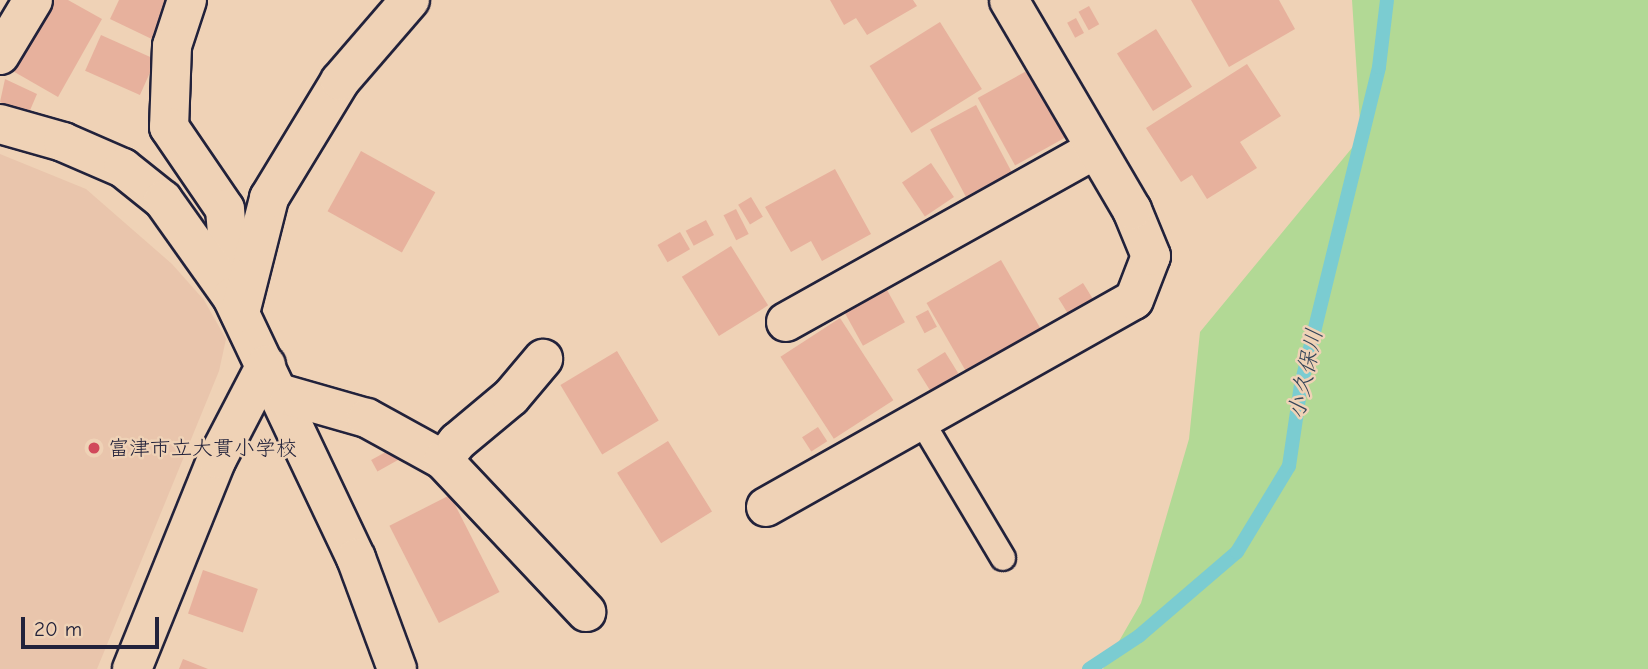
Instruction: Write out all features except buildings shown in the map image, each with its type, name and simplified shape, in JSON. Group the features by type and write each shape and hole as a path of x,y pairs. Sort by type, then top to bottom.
{"street":[{"path":"0,55 33,0"},
{"path":"187,0 172,46 169,127 225,209 236,305"},
{"path":"236,305 269,198 340,81 410,0"},
{"path":"766,507 919,417 1134,300 1151,257 1132,210 1095,149 1026,5"},
{"path":"0,124 63,142 123,169 163,200 236,305 273,379 356,558 397,669"},
{"path":"786,322 1095,149"},
{"path":"443,460 457,442 511,397 543,359"},
{"path":"273,379 367,418 443,460 586,612"},
{"path":"132,669 217,459 273,379"}],"lane":[{"path":"919,417 1003,558"}],"shaded area":[{"name":"富津市立大貫小学校","path":"0,154 86,189 172,264 204,300 226,339 219,371 97,669 0,669"}],"green space":[{"path":"1352,0 1648,0 1648,669 1103,669 1141,603 1189,439 1200,332 1361,137"}],"waterway":[{"name":"小久保川","path":"1089,669 1139,636 1237,552 1289,466 1301,385 1379,67 1387,0"}],"place":[{"name":"富津市立大貫小学校","path":"94,448"}]}
